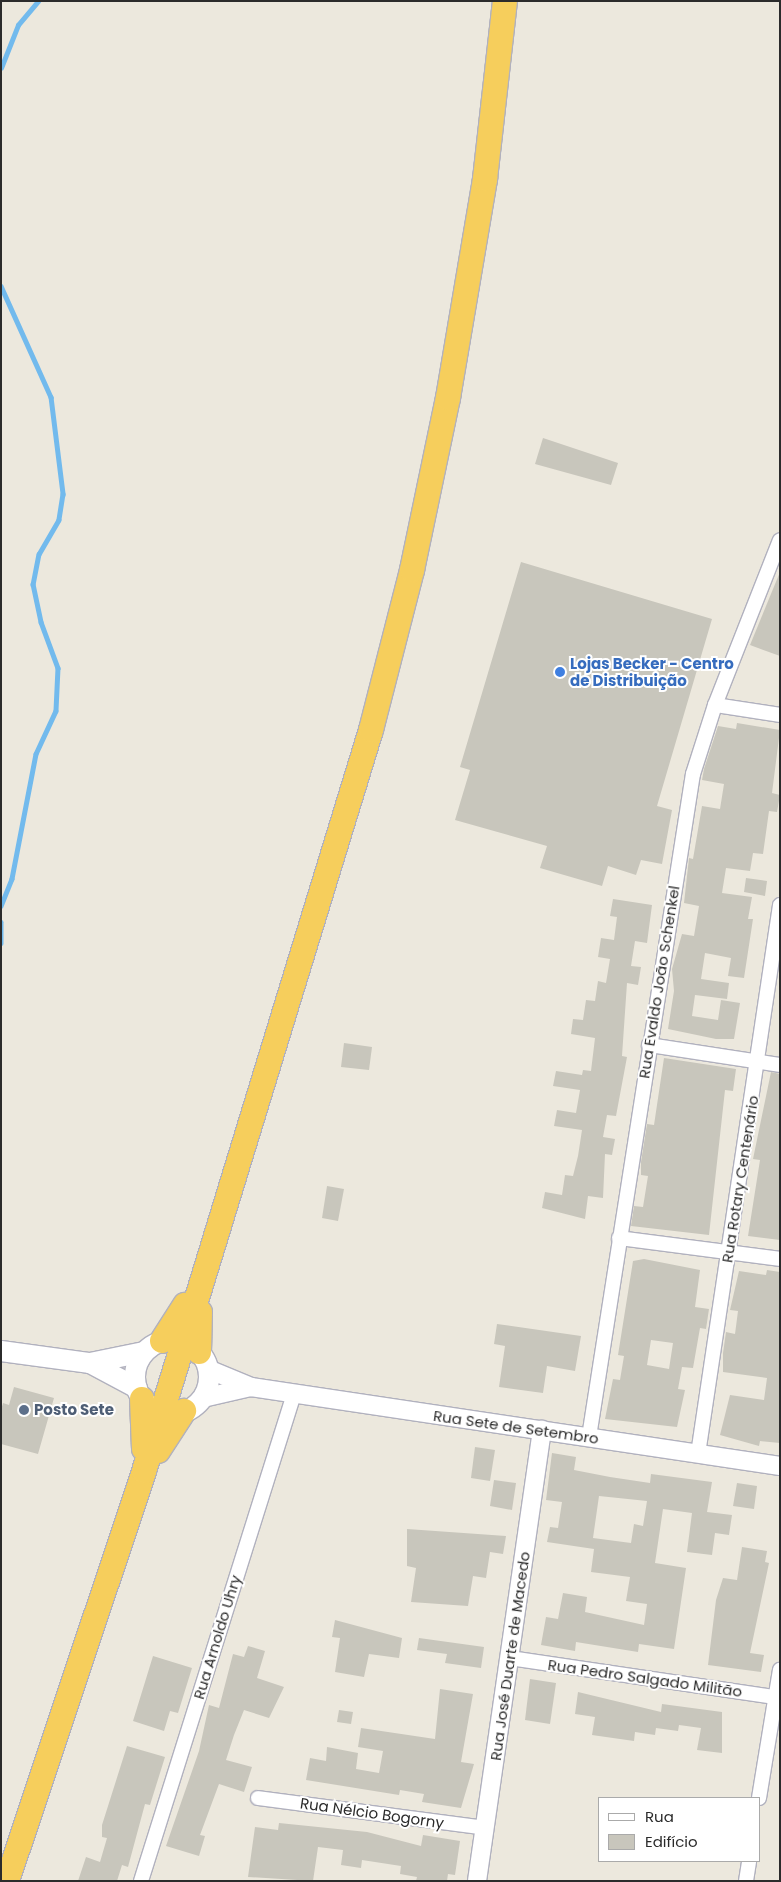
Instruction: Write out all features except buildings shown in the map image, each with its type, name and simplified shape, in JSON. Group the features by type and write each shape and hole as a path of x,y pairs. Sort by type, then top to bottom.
{"highway":[{"path":"7,1881 144,1471 183,1407 179,1351 368,739 412,570 448,398 485,179 505,1"},
{"path":"140,1393 144,1471"}],"main road":[{"path":"1,1351 90,1363 179,1351"},
{"path":"140,1393 136,1369 179,1351"},
{"path":"90,1363 140,1393 183,1407 179,1351"}],"street":[{"name":"Rua Evaldo João Schenkel","path":"589,1438 649,1046 694,774 715,706 780,540"},
{"path":"715,706 780,715"},
{"name":"Rua Rotary Centenário","path":"698,1454 758,1062 780,904"},
{"path":"649,1046 780,1065"},
{"path":"619,1238 780,1259"},
{"name":"Rua Sete de Setembro","path":"179,1351 252,1387 780,1466"},
{"name":"Rua Sete de Setembro","path":"183,1407 252,1387"},
{"name":"Rua Arnoldo Uhry","path":"141,1881 294,1394"},
{"name":"Rua José Duarte de Macedo","path":"477,1881 542,1430"},
{"name":"Rua Pedro Salgado Militão","path":"510,1658 778,1698"},
{"path":"759,1797 778,1698 780,1670"},
{"name":"Rua Nélcio Bogorny","path":"258,1798 486,1828"},
{"path":"746,1881 749,1862"}],"waterway":[{"path":"1,68 18,25 38,1"},
{"path":"1,286 51,397 63,494 59,520 39,554 33,584 41,622 58,668 56,711 36,754 12,879 1,906"},
{"path":"1,922 1,943"}],"place":[{"name":"Lojas Becker - Centro de Distribuição","path":"560,672"},
{"name":"Posto Sete","path":"24,1410"}]}
